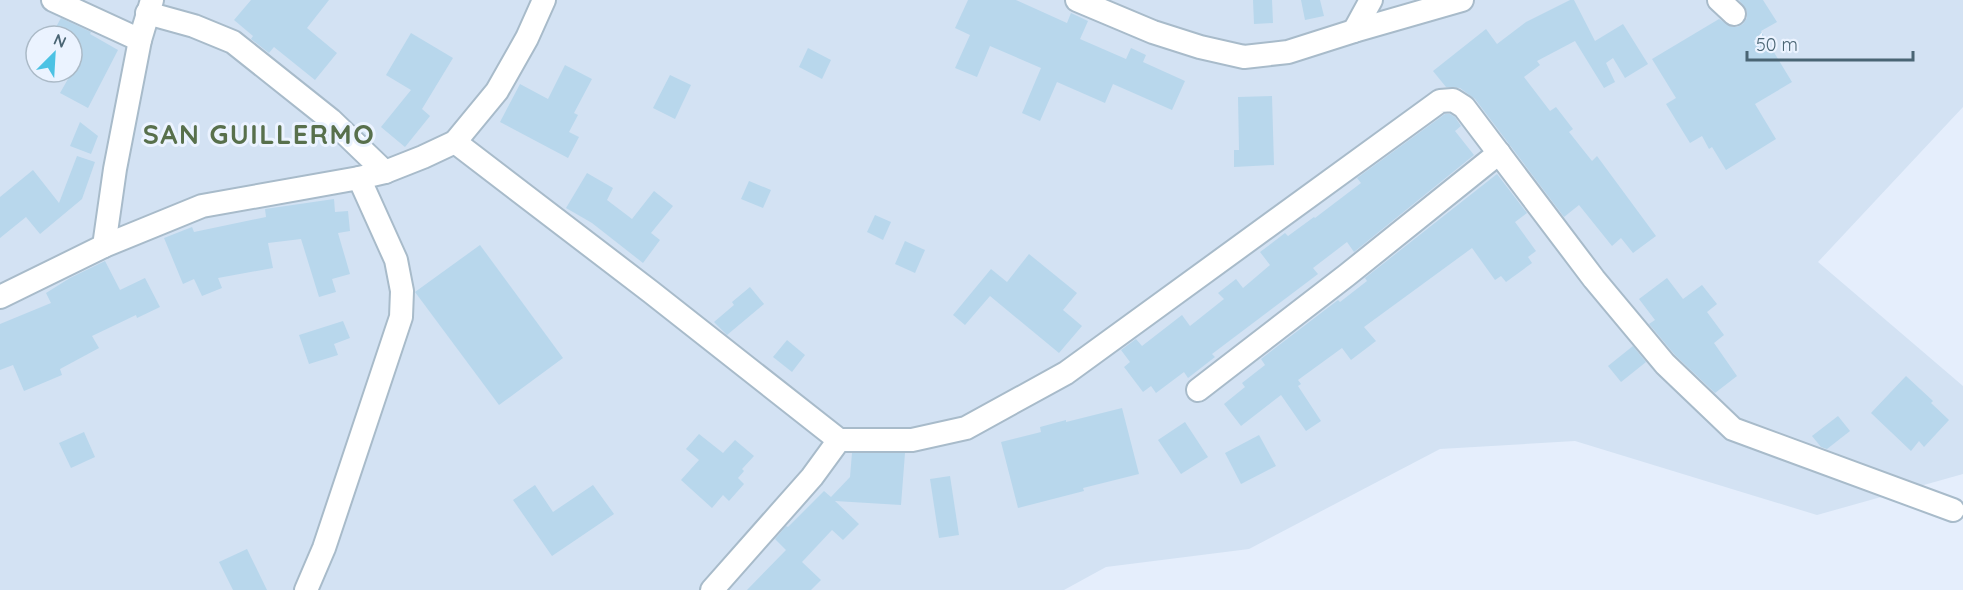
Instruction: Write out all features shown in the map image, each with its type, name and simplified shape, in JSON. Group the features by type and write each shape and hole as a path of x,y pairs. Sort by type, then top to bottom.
{"street":[{"path":"53,0 140,40"},
{"path":"0,297 104,246 202,206 385,172 455,142 497,91 527,38 544,0"},
{"path":"1077,0 1153,32 1200,47 1244,57 1288,52 1462,0"},
{"path":"1354,31 1371,0"},
{"path":"104,246 115,169 140,40 149,7 233,42 331,120 385,172"},
{"path":"455,142 839,440 912,440 966,428 1066,373 1440,101 1453,100 1464,107 1594,279 1665,364 1733,429 1953,510"},
{"path":"1198,390 1347,275 1499,153"},
{"path":"306,590 324,548 401,317 402,291 396,260 359,178"},
{"path":"712,590 812,477 839,440"}],"shaded area":[{"path":"0,0 1963,0 1963,107 1818,262 1963,386 1963,474 1817,515 1575,441 1440,449 1249,549 1106,567 1064,590 0,590"}],"building":[{"path":"251,0 329,0 307,28 337,53 315,80 274,47 269,53 251,39 253,36 234,20"},
{"path":"968,0 1016,0 1067,23 1071,13 1088,21 1080,39 1126,59 1131,48 1146,55 1143,62 1185,81 1172,110 1113,84 1105,103 1057,82 1040,121 1022,113 1041,68 990,46 977,77 955,68 970,35 955,28"},
{"path":"1253,0 1272,0 1273,23 1254,24"},
{"path":"1301,0 1320,0 1324,16 1305,20"},
{"path":"1574,0 1595,41 1623,24 1648,64 1625,78 1613,58 1606,63 1615,82 1604,88 1575,41 1537,61 1540,65 1524,77 1550,111 1556,107 1573,129 1569,132 1592,161 1597,156 1656,236 1633,253 1621,238 1612,246 1579,205 1564,217 1475,99 1460,88 1446,87 1433,71 1486,29 1497,44 1526,22"},
{"path":"1739,0 1763,0 1777,22 1761,31 1792,82 1755,104 1776,139 1726,170 1712,147 1709,149 1702,136 1690,143 1666,104 1676,98 1652,59 1719,19 1732,27 1743,24 1747,18 1747,11"},
{"path":"61,18 74,24 58,24"},
{"path":"84,29 118,50 88,108 60,93 65,84 84,84"},
{"path":"411,33 453,58 422,109 430,116 405,147 381,127 411,90 386,75"},
{"path":"808,48 831,60 822,79 799,67"},
{"path":"565,65 592,79 574,113 578,115 569,132 579,137 568,158 500,122 520,84 548,99"},
{"path":"670,75 691,85 675,119 653,108"},
{"path":"1272,96 1274,165 1234,167 1234,150 1239,150 1238,97"},
{"path":"1445,114 1455,117 1461,126 1455,131 1474,155 1354,252 1347,242 1313,268 1318,274 1212,354 1215,357 1188,378 1184,372 1156,393 1151,386 1143,392 1124,367 1130,362 1121,350 1136,339 1142,346 1182,315 1190,326 1224,299 1218,293 1236,279 1243,288 1270,265 1260,252 1285,233 1288,236 1315,218 1361,183 1357,178"},
{"path":"80,122 98,136 91,154 70,146"},
{"path":"77,156 95,162 82,199 40,234 26,217 0,238 0,197 33,170 59,203"},
{"path":"587,173 613,188 607,200 632,219 654,191 673,206 651,233 660,240 643,263 592,223 566,208"},
{"path":"1497,174 1527,213 1515,222 1536,251 1528,257 1532,263 1506,282 1501,276 1495,280 1472,248 1364,327 1376,341 1351,360 1342,348 1298,380 1301,384 1298,386 1321,421 1306,431 1281,395 1241,426 1224,404 1245,387 1242,383 1265,365 1261,359 1338,300 1340,302 1367,281 1365,278"},
{"path":"749,181 771,190 763,208 741,199"},
{"path":"334,199 335,212 348,211 350,231 338,233 350,274 332,279 336,292 319,297 301,239 268,243 273,268 218,278 222,288 202,296 194,279 183,284 164,238 192,227 194,232 266,217 265,209"},
{"path":"875,215 891,222 883,240 867,232"},
{"path":"905,241 925,250 915,273 895,264"},
{"path":"480,245 563,358 499,405 415,292"},
{"path":"1029,254 1077,293 1063,310 1082,326 1059,353 990,296 965,325 953,315 991,269 1007,282"},
{"path":"105,261 120,290 145,278 160,307 137,318 136,315 92,336 99,348 60,369 62,375 24,391 13,365 0,370 0,324 51,303 46,293"},
{"path":"1667,278 1683,299 1702,285 1717,304 1707,312 1724,335 1714,343 1737,376 1715,393 1675,355 1649,324 1655,320 1639,299"},
{"path":"750,287 764,304 727,335 714,322"},
{"path":"343,321 350,338 334,344 338,355 309,364 299,335"},
{"path":"787,340 805,355 792,372 773,357"},
{"path":"1633,346 1646,362 1621,382 1608,366"},
{"path":"1906,376 1933,401 1931,403 1949,420 1924,447 1919,441 1911,451 1871,413"},
{"path":"1122,408 1139,474 1018,508 1001,442 1041,432 1040,427"},
{"path":"1838,416 1850,431 1827,449 1821,447 1812,436"},
{"path":"1185,422 1208,457 1181,474 1158,440"},
{"path":"84,432 95,457 71,468 59,443"},
{"path":"699,434 723,453 735,440 754,456 742,469 744,471 738,478 744,484 729,501 723,495 712,508 681,480 699,460 686,449"},
{"path":"1259,435 1276,466 1241,484 1225,453"},
{"path":"852,453 905,453 901,505 835,501 859,524 843,540 832,530 802,562 821,580 811,590 747,590 786,550 775,539 786,526 788,527 824,491 831,497 850,477"},
{"path":"950,476 959,535 939,538 930,479"},
{"path":"535,485 553,512 593,485 614,514 552,556 513,500"},
{"path":"247,549 267,590 233,590 219,562"}],"district":[{"name":"SAN GUILLERMO","path":"259,134"}]}
